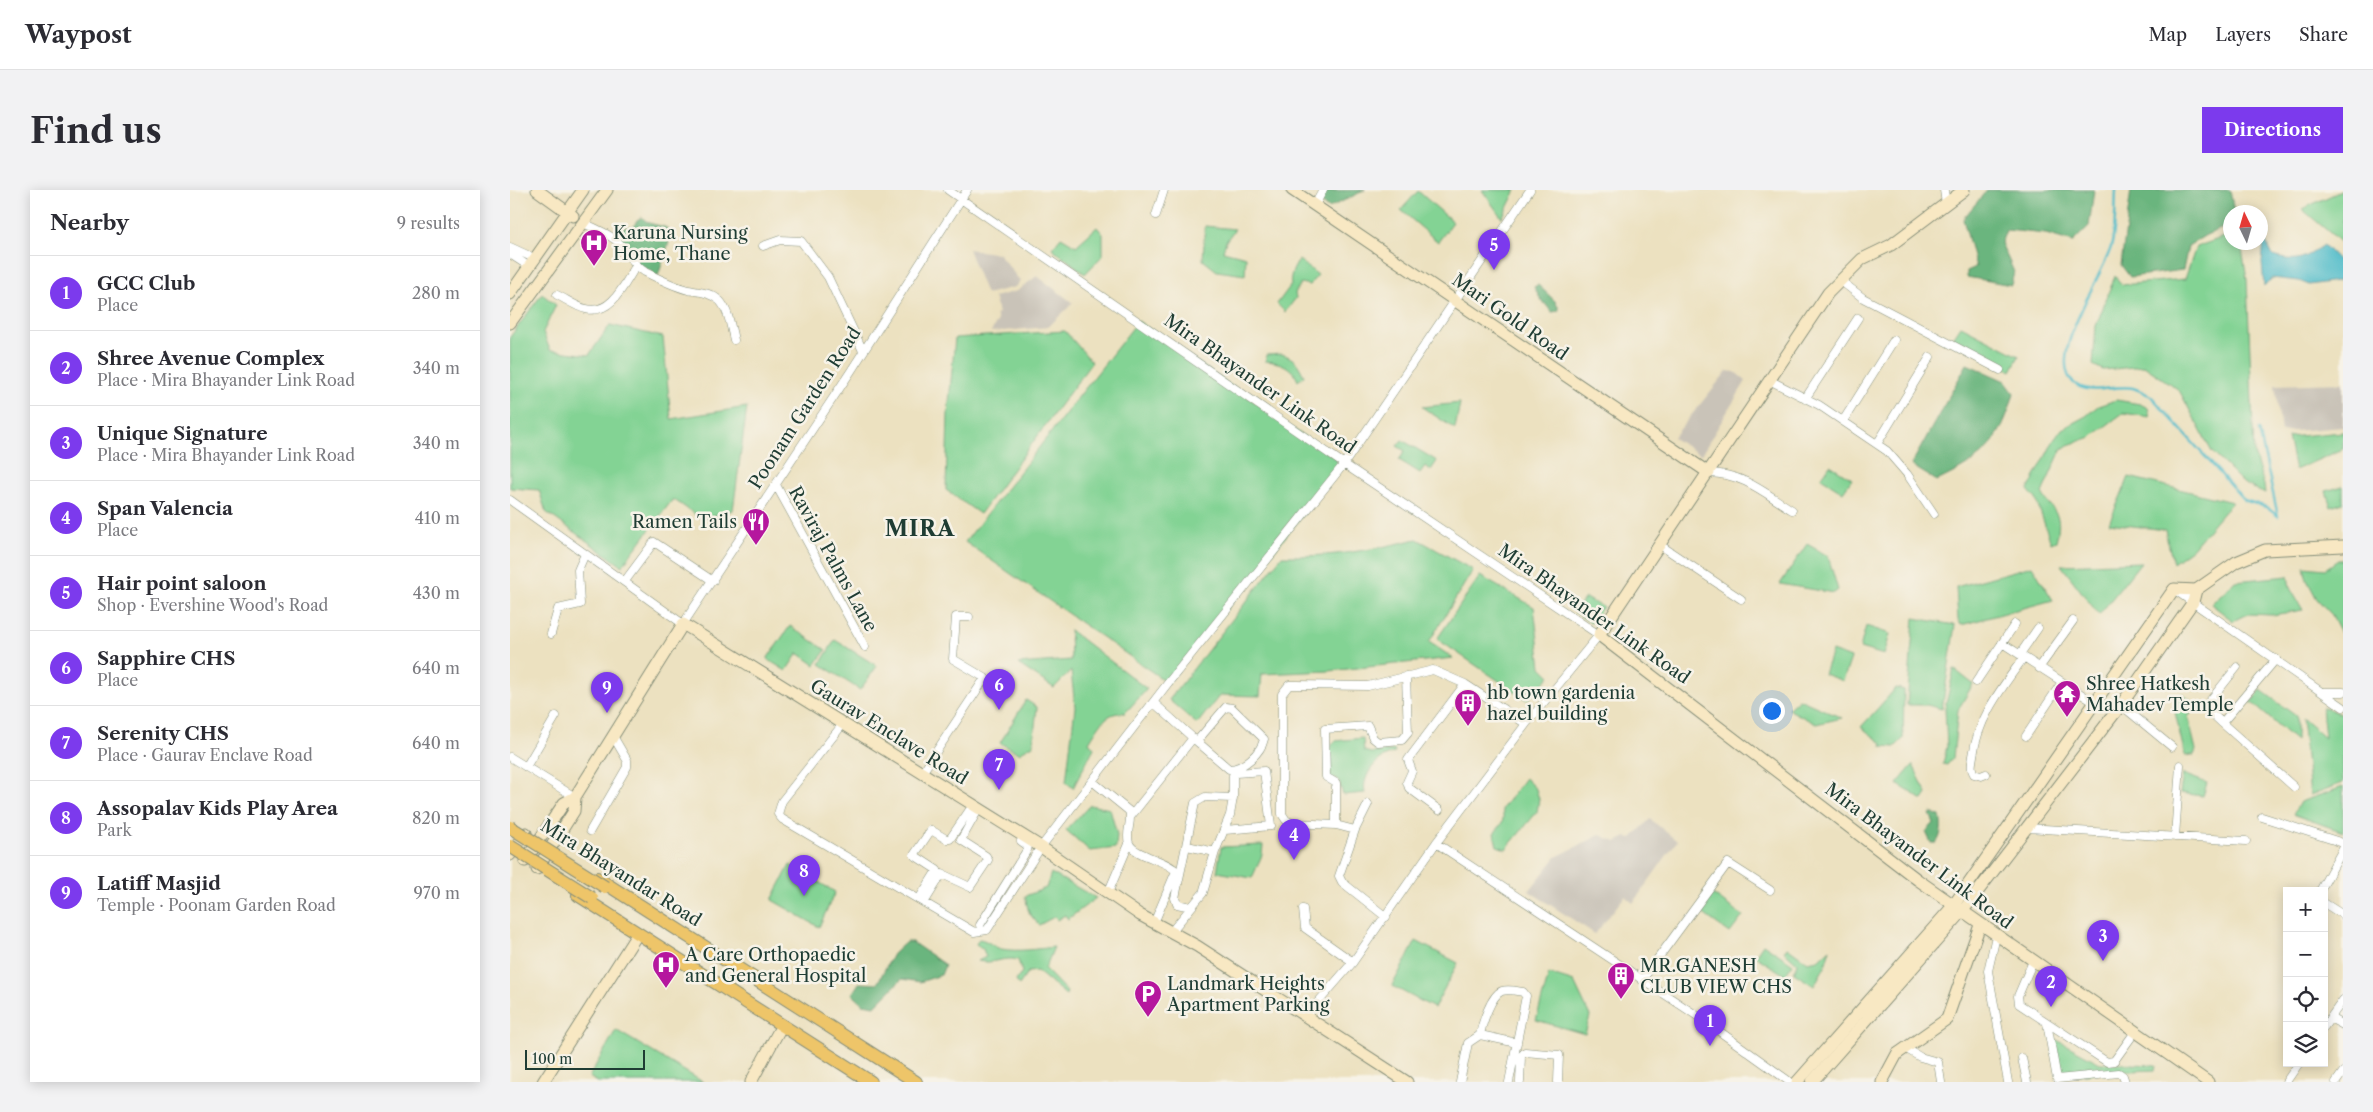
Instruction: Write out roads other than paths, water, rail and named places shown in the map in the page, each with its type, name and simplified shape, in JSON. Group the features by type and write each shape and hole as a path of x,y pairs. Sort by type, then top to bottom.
{"main road":[{"name":"Mira Bhayandar Road","path":"514,828 539,840 916,1082"},
{"path":"514,828 605,888 632,900"},
{"path":"511,852 834,1058 877,1082"},
{"path":"511,852 592,898 609,909 620,921"},
{"path":"846,1038 864,1056 906,1082"}],"street":[{"path":"537,190 583,223 603,232 618,242 636,266 668,283 689,290 705,292 715,297 722,303 727,312 734,340"},
{"path":"510,294 584,190"},
{"path":"510,323 607,190"},
{"name":"Mira Bhayander Link Road","path":"948,190 1344,464 1599,634 1958,909 2208,1082"},
{"name":"Poonam Garden Road","path":"537,869 574,811 575,797 683,624 776,485 967,190"},
{"path":"1156,215 1164,190"},
{"name":"Mari Gold Road","path":"1292,190 1709,473"},
{"path":"1315,205 1323,190"},
{"path":"843,724 782,801 778,814 782,819 974,932 987,930 1041,847 1344,464 1530,190"},
{"path":"1944,190 1946,204"},
{"path":"1306,1016 1353,962 1436,843 1526,724 1599,634 1771,381 1828,293 1862,259 1891,245 1964,190"},
{"path":"763,246 780,240 801,241 828,277 863,351"},
{"path":"510,247 533,263"},
{"path":"510,254 533,263"},
{"path":"557,294 586,309 602,308 611,303 636,266"},
{"path":"1841,281 1863,298 2000,370"},
{"path":"1806,398 1858,318"},
{"path":"1843,421 1894,340"},
{"path":"1877,444 1930,357"},
{"path":"1771,381 1806,398 1887,451 1907,474 1934,514"},
{"path":"1709,473 1728,473 1742,478 1792,510"},
{"name":"Raviraj Palms Lane","path":"776,485 865,647"},
{"name":"Gaurav Enclave Road","path":"510,500 683,624 1041,847 1154,923 1197,946 1306,1016 1394,1078 1407,1082"},
{"path":"624,582 654,542 712,581"},
{"path":"1660,545 1741,599"},
{"path":"2174,589 2196,590 2236,562 2266,550 2343,546"},
{"path":"551,634 558,609 580,604 578,570 585,554"},
{"path":"2174,589 2343,707"},
{"path":"1958,909 2095,703 2174,589"},
{"path":"1797,1082 1892,983 2027,828 2121,705 2193,602 2196,590"},
{"path":"922,773 985,678 953,659 956,618 969,617"},
{"path":"2040,668 2073,621"},
{"path":"1976,682 2015,624"},
{"path":"1986,774 1981,776 1974,774 1971,768 1975,741 1983,718 2038,628"},
{"path":"2002,643 2095,703"},
{"path":"2222,723 2276,659"},
{"path":"2237,667 2205,707 2294,787"},
{"path":"1355,830 1336,826 1292,823 1286,820 1282,814 1282,694 1289,685 1368,686 1433,670 1465,684 1526,724"},
{"path":"1336,826 1336,783 1326,777 1324,729 1368,726 1373,738 1378,742 1402,740 1408,733 1406,676"},
{"path":"2026,736 2062,682"},
{"path":"1439,810 1409,788 1407,782 1412,771 1408,760 1465,684"},
{"path":"2323,692 2343,692"},
{"path":"1108,893 1129,844 1131,816 1195,740 1226,707 1232,708 1264,739 1264,743 1248,763 1234,769 1226,768 1195,740 1154,703"},
{"path":"2121,705 2172,748"},
{"path":"526,767 556,716"},
{"path":"590,831 627,767 627,760 614,736"},
{"path":"510,757 575,797"},
{"path":"2175,838 2180,765"},
{"path":"1171,932 1203,893 1214,852 1225,830 1233,798 1234,773 1264,771 1272,822 1269,827 1225,830"},
{"path":"1092,781 1122,805 1131,816"},
{"name":"Poonam Garden Road","path":"525,861 564,803 575,797"},
{"path":"1191,907 1176,902 1194,809 1198,800 1205,797 1233,798"},
{"path":"1368,804 1355,830 1339,876 1342,882 1386,917"},
{"path":"921,901 942,874 970,887 988,860 986,856 961,840 976,806"},
{"path":"921,901 936,870 914,855 931,830 950,839 976,806"},
{"path":"2262,817 2343,843"},
{"path":"511,852 514,828"},
{"path":"2027,828 2246,841"},
{"path":"980,925 1027,850 1028,846 1021,841 1024,837"},
{"path":"1436,843 1705,1021 1790,1082"},
{"path":"1129,844 1133,849 1176,871 1154,923"},
{"path":"1187,846 1214,852"},
{"path":"2322,887 2343,849"},
{"path":"1642,980 1728,863 1770,890"},
{"path":"2328,906 2343,915"},
{"path":"1303,909 1305,928 1353,962"},
{"path":"989,910 997,915"},
{"path":"1882,1082 1897,1054 1947,1019 1980,925"},
{"path":"543,1082 638,933"},
{"path":"1996,936 1988,971 2008,1082"},
{"path":"2034,961 2018,1000 2019,1004 2110,1062 2114,1061 2135,1032"},
{"path":"1812,1082 1892,983"},
{"path":"1460,1082 1468,1043 1480,1035 1484,1018 1498,993 1506,990 1523,992 1526,998 1509,1082"},
{"path":"2327,1022 2343,1000"},
{"path":"2330,1018 2343,1025"},
{"path":"2047,1022 2057,1079 2119,1073 2123,1076 2125,1082"},
{"path":"751,1082 782,1025"},
{"path":"1480,1035 1517,1043"},
{"path":"1905,1048 1920,1057 1938,1062 1942,1082"},
{"path":"1520,1082 1521,1056 1525,1052 1559,1055 1558,1082"},
{"path":"2022,1058 2027,1082"},
{"path":"2286,1082 2296,1067"},
{"path":"2336,1082 2343,1072"}],"water":[{"path":"2324,245 2343,265 2343,280 2309,285 2299,281 2272,278 2264,287 2263,250 2268,250 2268,246 2273,256 2294,259 2311,254"}],"waterway":[{"path":"2116,190 2113,240 2076,322 2069,343 2066,361 2069,377 2080,387 2087,389 2127,387 2151,396 2244,500 2266,507 2278,516 2259,430"}],"place":[{"name":"Karuna Nursing Home, Thane","path":"594,267"},
{"name":"Hair point saloon","path":"1494,270"},
{"name":"Ramen Tails","path":"756,546"},
{"name":"Sapphire CHS","path":"999,710"},
{"name":"Latiff Masjid","path":"607,713"},
{"name":"Shree Hatkesh Mahadev Temple","path":"2067,718"},
{"name":"hb town gardenia hazel building","path":"1468,727"},
{"name":"Serenity CHS","path":"999,790"},
{"name":"Span Valencia","path":"1294,860"},
{"name":"Assopalav Kids Play Area","path":"804,896"},
{"name":"Unique Signature","path":"2103,961"},
{"name":"A Care Orthopaedic and General Hospital","path":"666,989"},
{"name":"MR.GANESH CLUB VIEW CHS","path":"1621,1000"},
{"name":"Shree Avenue Complex","path":"2051,1007"},
{"name":"Landmark Heights Apartment Parking","path":"1148,1018"},
{"name":"GCC Club","path":"1710,1046"}],"district":[{"name":"MIRA","path":"920,528"}]}
